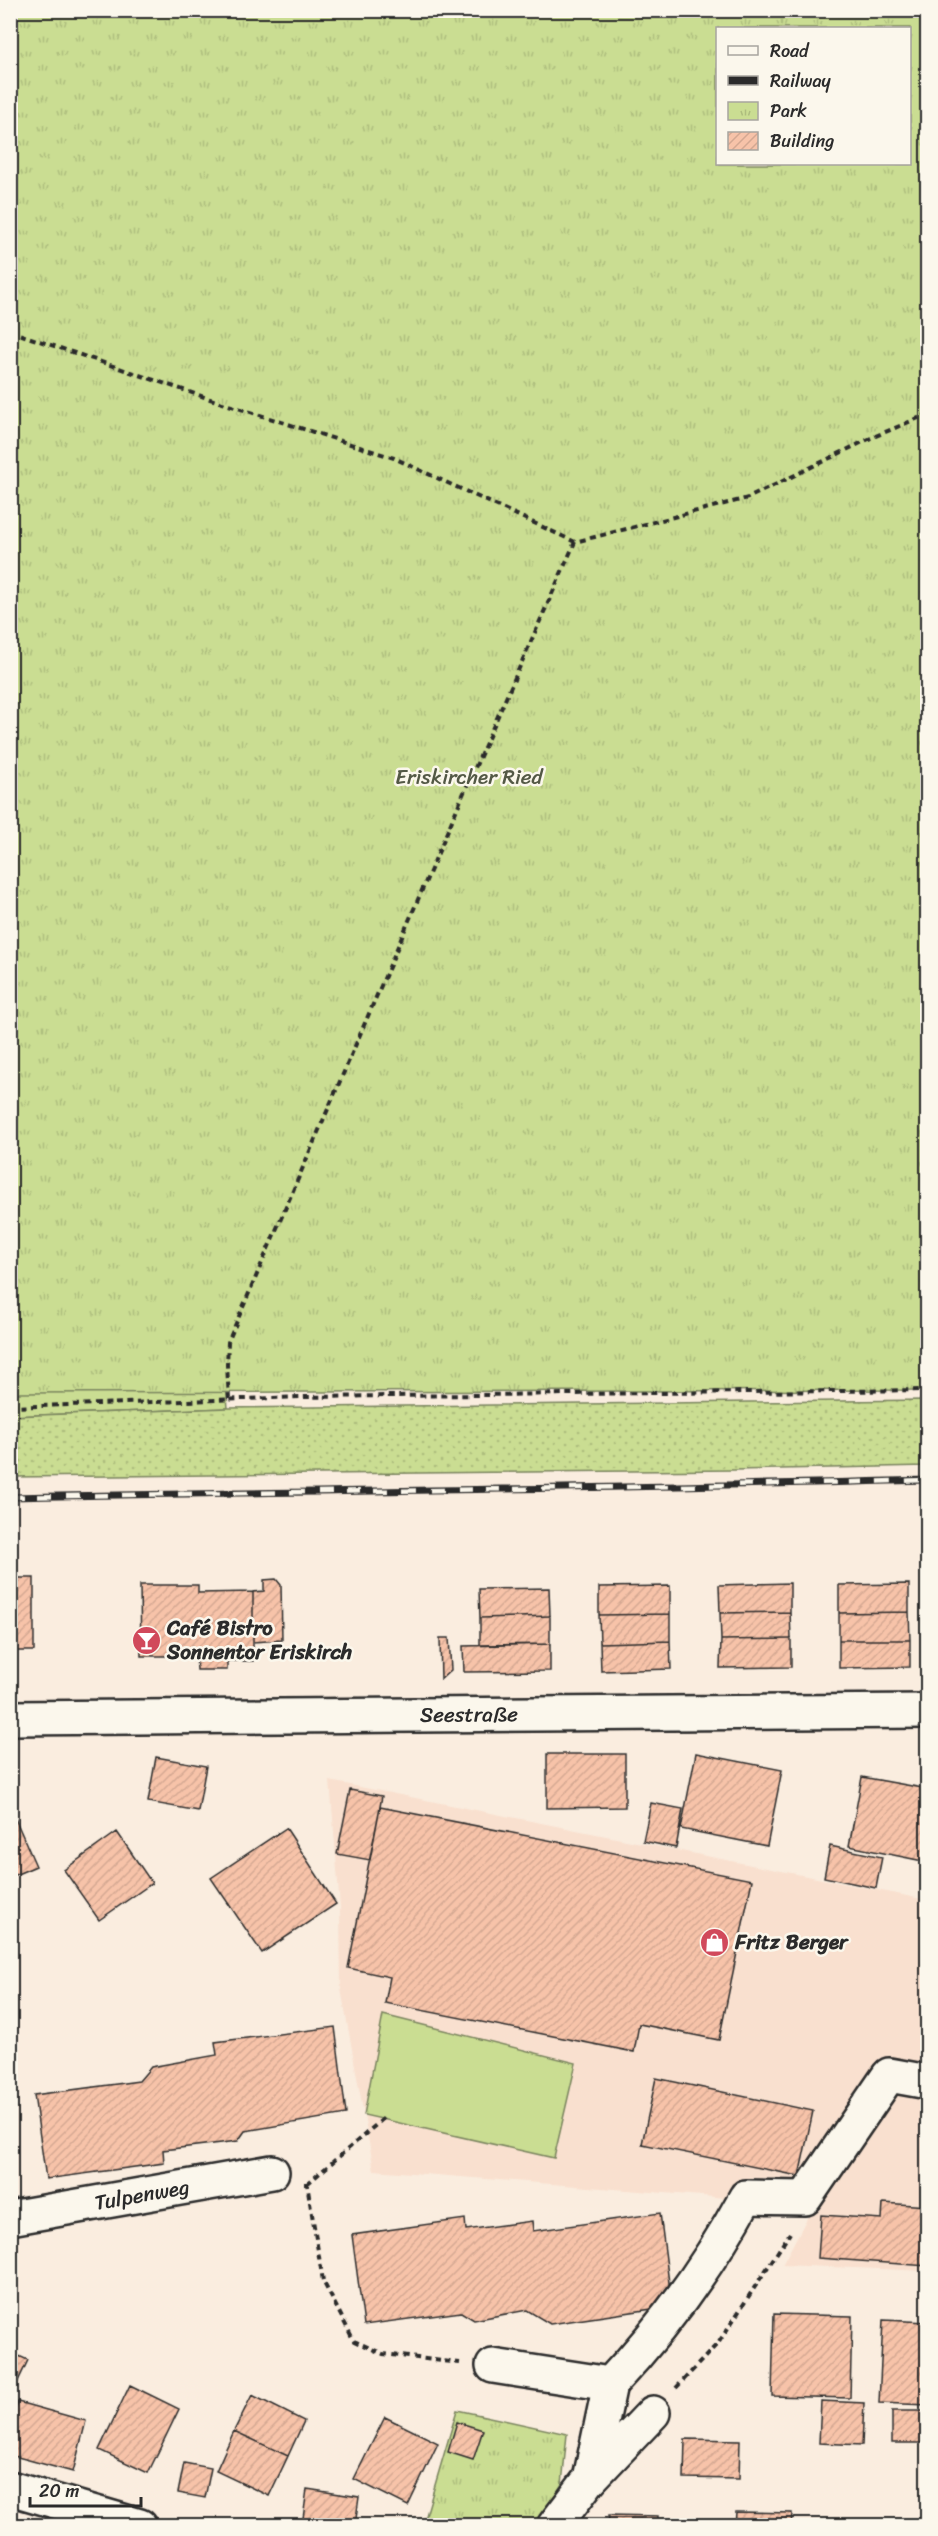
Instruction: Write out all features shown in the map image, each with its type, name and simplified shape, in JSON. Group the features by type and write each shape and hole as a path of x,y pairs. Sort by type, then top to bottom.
{"street":[{"name":"Seestraße","path":"10,1718 927,1710"},
{"path":"589,2480 610,2384 643,2350 720,2246 746,2197 805,2198 889,2075 927,2082"},
{"name":"Tulpenweg","path":"10,2218 272,2172"},
{"path":"494,2366 610,2384"},
{"path":"554,2526 589,2480 652,2413"},
{"path":"10,2488 140,2526"}],"path":[{"path":"10,331 394,458 575,542 748,498 871,438 927,414"},
{"path":"229,1399 226,1365 228,1342 457,808 575,542"},
{"path":"10,1407 229,1399 927,1390"},
{"path":"307,2184 384,2118"},
{"path":"272,2172 307,2184"},
{"path":"307,2184 323,2281 354,2341 383,2354 494,2366"},
{"path":"652,2413 719,2342 799,2220 805,2198"}],"shaded area":[{"path":"330,1781 927,1900 927,2271 782,2265 814,2205 374,2170 341,1989 340,1908"}],"green space":[{"name":"Eriskircher Ried","path":"10,11 927,11 927,1390 11,1393"},
{"path":"10,1260 224,1363 228,1408 11,1416"},
{"path":"927,1400 927,1466 11,1477 11,1416 228,1408"},
{"path":"383,2015 576,2063 554,2158 364,2115"},
{"path":"457,2410 567,2434 562,2484 540,2520 533,2525 423,2526"}],"building":[{"path":"10,1578 34,1578 34,1651 10,1651"},
{"path":"276,1579 281,1585 282,1640 253,1642 253,1592 264,1591 264,1580"},
{"path":"790,1583 790,1612 720,1613 719,1585"},
{"path":"909,1584 909,1612 839,1613 839,1585"},
{"path":"140,1585 198,1585 198,1593 253,1592 253,1661 227,1661 227,1670 197,1670 196,1656 141,1656"},
{"path":"670,1586 670,1614 599,1615 599,1587"},
{"path":"549,1588 550,1616 480,1618 479,1589"},
{"path":"790,1612 791,1639 721,1640 720,1613"},
{"path":"909,1612 910,1640 839,1640 839,1613"},
{"path":"670,1614 670,1641 600,1643 599,1615"},
{"path":"550,1616 550,1644 480,1645 480,1618"},
{"path":"440,1638 449,1638 451,1670 441,1679"},
{"path":"791,1639 791,1667 720,1668 721,1640"},
{"path":"839,1640 910,1640 910,1667 839,1668"},
{"path":"670,1641 671,1669 601,1671 600,1643"},
{"path":"550,1644 550,1671 464,1672 463,1646"},
{"path":"696,1753 782,1770 767,1846 681,1829"},
{"path":"547,1754 625,1754 625,1807 547,1808"},
{"path":"156,1757 206,1766 198,1811 148,1802"},
{"path":"862,1777 928,1789 928,1862 849,1846"},
{"path":"350,1790 382,1796 370,1860 337,1854"},
{"path":"651,1803 683,1809 676,1848 643,1841"},
{"path":"10,1807 36,1866 10,1877"},
{"path":"380,1807 752,1880 719,2040 639,2024 634,2052 385,2003 390,1977 348,1968"},
{"path":"286,1828 336,1904 262,1953 211,1878"},
{"path":"117,1832 152,1883 99,1920 64,1870"},
{"path":"830,1846 882,1857 876,1888 824,1877"},
{"path":"335,2027 346,2114 245,2131 238,2141 163,2150 164,2163 46,2179 34,2095 139,2081 151,2067 217,2055 215,2042"},
{"path":"656,2078 813,2111 799,2176 642,2144"},
{"path":"883,2203 928,2206 928,2266 818,2258 821,2215 882,2219"},
{"path":"660,2213 672,2306 550,2324 527,2310 474,2320 461,2312 364,2325 352,2235 465,2219 466,2230 532,2221 533,2231"},
{"path":"774,2314 852,2316 850,2398 772,2396"},
{"path":"883,2320 928,2322 928,2405 879,2403"},
{"path":"10,2352 28,2360 10,2398"},
{"path":"130,2385 179,2409 148,2473 99,2450"},
{"path":"252,2395 304,2421 288,2456 234,2431"},
{"path":"821,2401 864,2403 862,2445 819,2443"},
{"path":"18,2402 86,2421 73,2472 10,2455 10,2429"},
{"path":"892,2411 924,2411 924,2443 892,2443"},
{"path":"385,2417 438,2443 408,2506 354,2479"},
{"path":"457,2422 483,2430 473,2460 448,2452"},
{"path":"234,2431 288,2456 269,2496 216,2471"},
{"path":"685,2439 740,2440 739,2479 684,2478"},
{"path":"184,2463 211,2468 205,2498 178,2493"},
{"path":"307,2489 359,2497 355,2526 302,2526"},
{"path":"736,2512 792,2513 791,2526 735,2526"},
{"path":"609,2515 658,2516 658,2526 608,2526"}],"railway":[{"path":"10,1497 928,1480"}],"place":[{"name":"Café Bistro Sonnentor Eriskirch","path":"146,1640"},
{"name":"Fritz Berger","path":"714,1942"}]}
